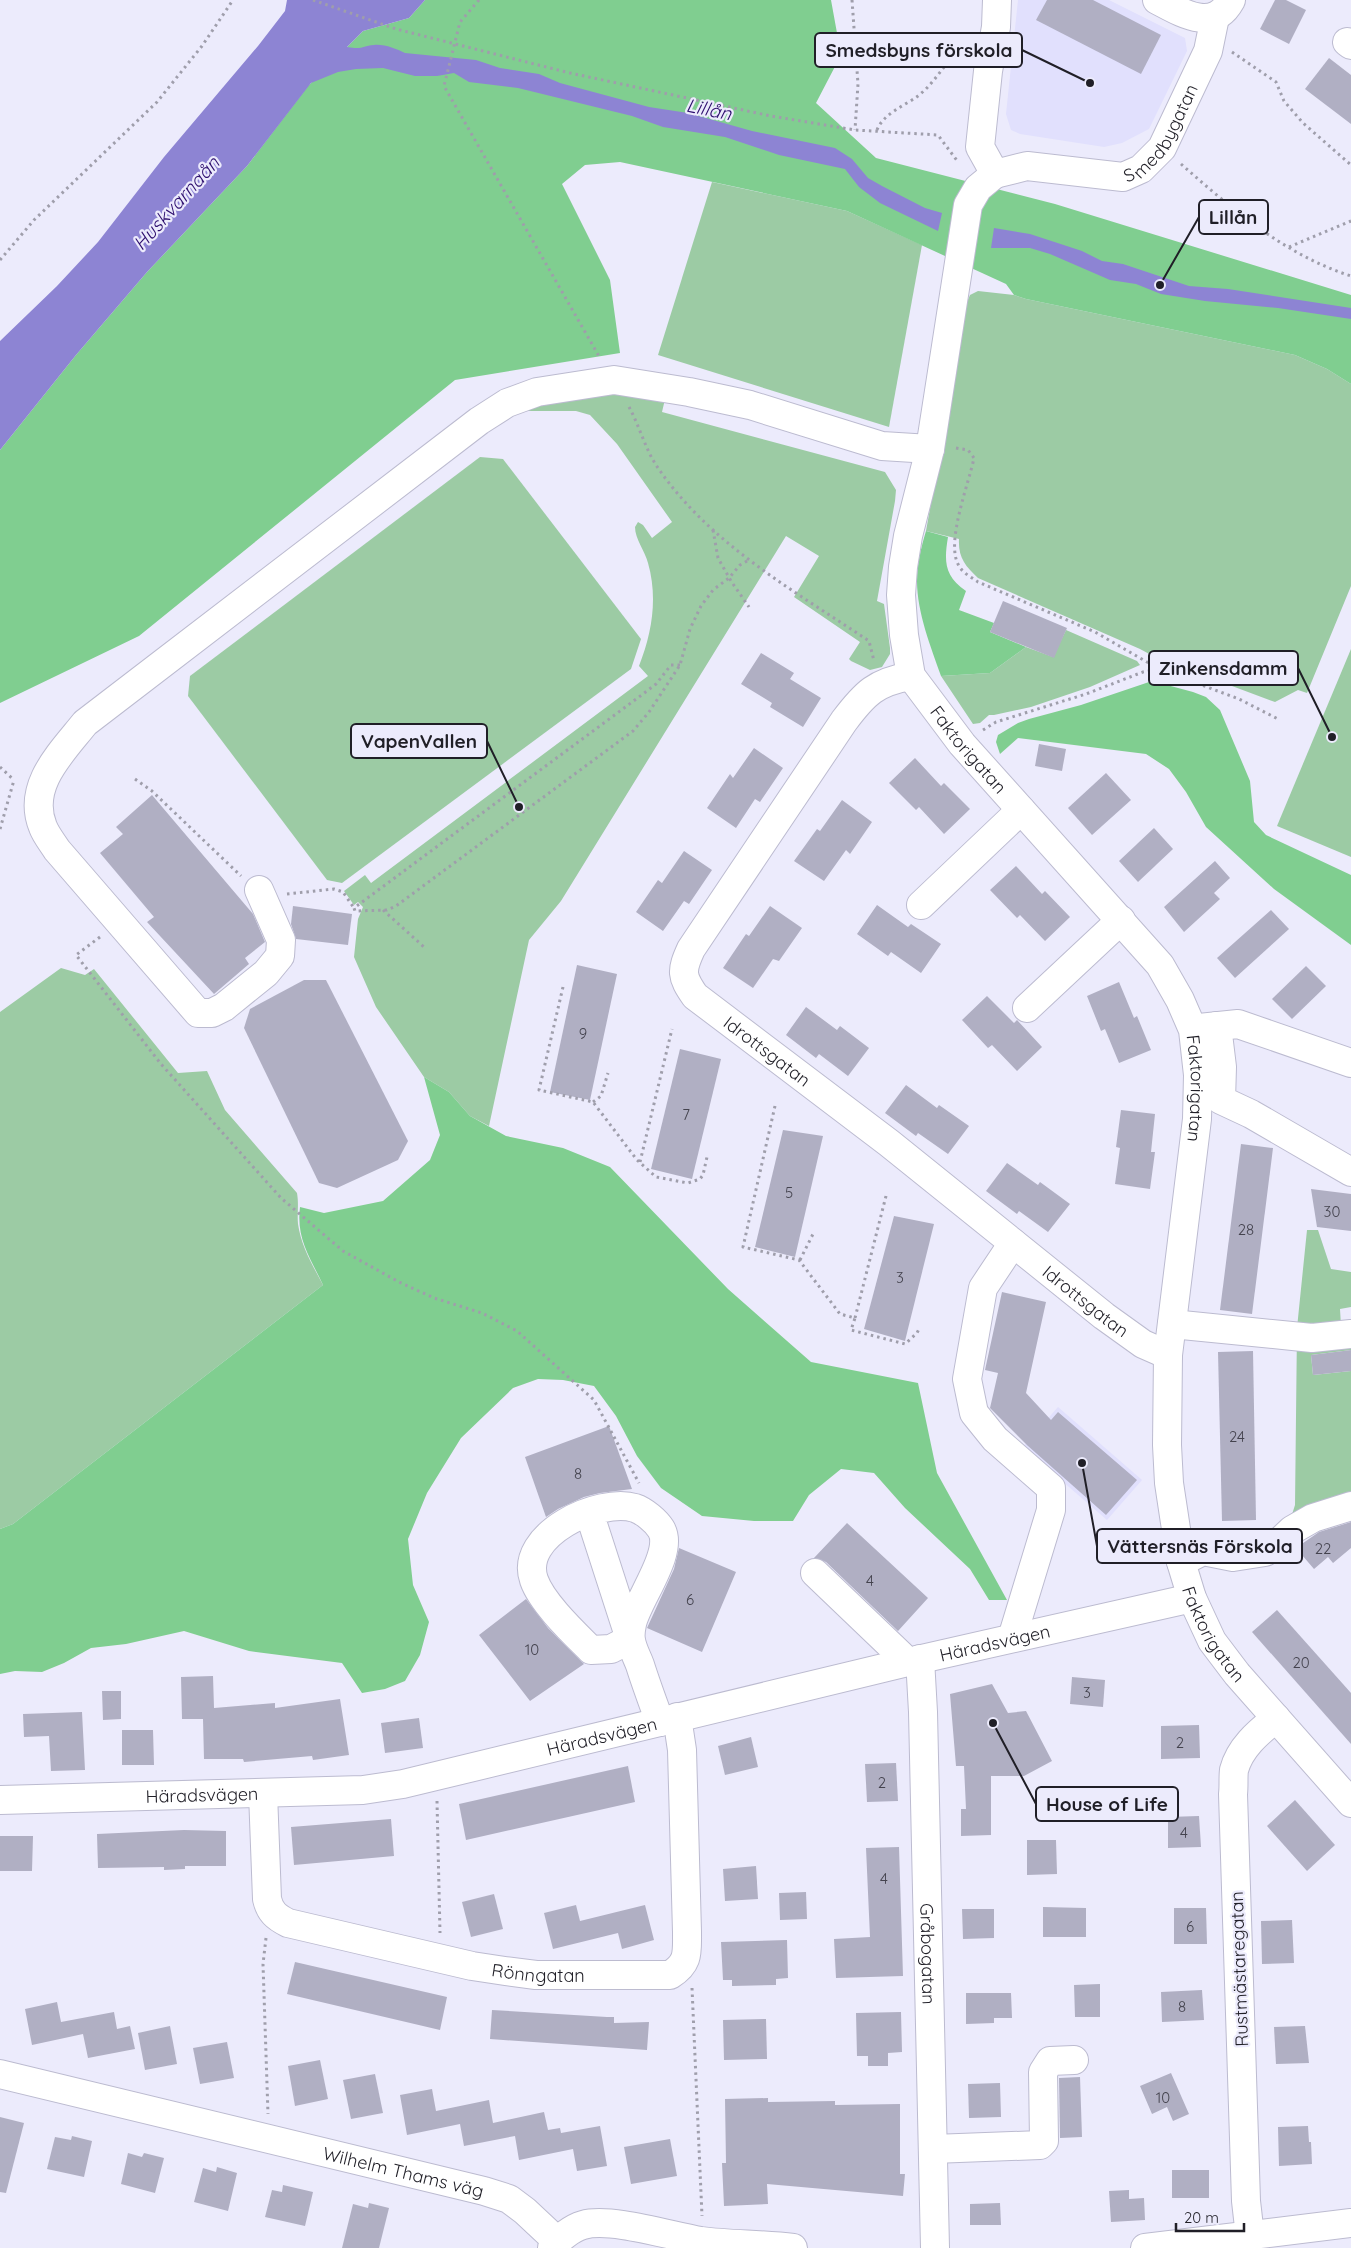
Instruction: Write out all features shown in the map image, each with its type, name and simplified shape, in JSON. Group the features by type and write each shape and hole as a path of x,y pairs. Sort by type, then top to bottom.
{"street":[{"path":"259,890 281,940 280,956 266,973 224,1008 212,1013 198,1013 57,850 43,828 38,810 40,789 50,766 85,723 479,421 507,403 537,392 614,380 689,392 750,405 882,446 930,449 968,205 986,181 980,148 988,71 996,27 997,0"},
{"path":"1157,0 1184,14 1202,18 1223,8"},
{"name":"Smedbygatan","path":"986,181 1026,166 1123,177 1141,169 1162,148 1210,44 1223,8"},
{"name":"Faktorigatan","path":"930,449 908,536 903,566 901,595 904,635 911,676 962,744 1160,964 1180,1000 1205,1028 1198,1075 1197,1119 1168,1355 1168,1474 1181,1562 1192,1598 1212,1641 1276,1718 1351,1803"},
{"name":"Idrottsgatan","path":"911,676 874,687 862,697 844,721 691,949 682,967 685,982 695,996 890,1143 1104,1316 1143,1344 1168,1355"},
{"path":"921,905 1021,810"},
{"path":"1027,1008 1121,920"},
{"path":"1351,1063 1238,1024 1205,1028 1222,1067 1220,1100 1251,1114 1351,1172"},
{"path":"1012,1638 1051,1510 1051,1488 995,1439 974,1412 967,1379 982,1288 1013,1243"},
{"path":"1172,1324 1312,1338 1351,1334"},
{"path":"616,1506 636,1508 652,1518 661,1530 665,1539 663,1552 632,1623 630,1639 611,1649 592,1650 555,1612 534,1581 531,1563 539,1546 560,1524 590,1512 616,1506"},
{"path":"1181,1562 1203,1551 1233,1557 1265,1552 1276,1545 1292,1530 1313,1518 1351,1506"},
{"path":"590,1512 630,1639 682,1750 687,1932 686,1956 682,1967"},
{"path":"814,1573 914,1660"},
{"name":"Häradsvägen","path":"0,1800 363,1790 403,1784 914,1660 1192,1598"},
{"name":"Gråbogatan","path":"914,1660 923,1712 935,2248"},
{"name":"Rustmästaregatan","path":"1250,2236 1246,2201 1233,1794 1234,1771 1243,1751 1257,1734 1276,1718"},
{"path":"263,1793 267,1899 269,1907 276,1918"},
{"name":"Rönngatan","path":"276,1918 288,1923 440,1958 536,1975 670,1975 682,1967"},
{"path":"932,2149 1040,2145 1044,2141 1043,2072 1050,2061 1074,2060"},
{"name":"Wilhelm Thams väg","path":"0,2074 484,2191 509,2199 524,2211 555,2245 583,2225 604,2224 634,2227 703,2241 793,2248"},
{"path":"1145,2248 1351,2223"}],"path":[{"path":"0,260 34,220 157,102 202,46 233,0"},
{"path":"313,0 396,29 570,73 770,116 855,130 938,135 960,164 965,178 986,181"},
{"path":"479,0 460,22 444,86 614,380 630,409 655,464 695,513 749,560 869,641 880,684"},
{"path":"852,0 858,84 855,130"},
{"path":"877,130 880,122 919,95 943,70 956,51 974,35 996,27"},
{"path":"1210,44 1227,49 1276,82 1284,101 1303,123 1351,165"},
{"path":"1174,158 1220,199 1259,229 1320,264 1351,276"},
{"path":"1289,247 1351,221"},
{"path":"930,449 968,450 974,458 953,549 958,564 966,574 978,582 1095,632 1159,669 1239,699 1280,720"},
{"path":"712,529 718,558 749,607"},
{"path":"135,779 152,791 259,890 271,895 334,889 343,892 355,911 383,910 396,906 633,731 650,712 680,665 690,629 701,606 713,590 729,578 740,565 749,560"},
{"path":"354,908 643,694 656,684 671,666 680,665"},
{"path":"962,744 996,722 1047,708 1143,672 1159,669"},
{"path":"0,767 14,780 0,829"},
{"path":"383,910 424,947"},
{"path":"120,921 76,955 161,1064 281,1198 326,1238 343,1251 399,1282 434,1298 482,1313 516,1331 594,1400 638,1482 636,1508"},
{"path":"563,987 539,1090 593,1102 640,1162 656,1177 688,1183 700,1179 703,1175 707,1157"},
{"path":"640,1162 672,1029"},
{"path":"593,1102 601,1096 608,1073"},
{"path":"775,1106 743,1247 799,1260 840,1314 855,1318"},
{"path":"886,1196 851,1330 905,1344 918,1333 920,1327"},
{"path":"799,1260 813,1234"},
{"path":"437,1775 440,1958"},
{"path":"268,2140 263,1964 265,1939 276,1918"},
{"path":"682,1967 693,1989 703,2241"}],"shaded area":[{"path":"1018,0 1109,0 1185,38 1187,51 1149,129 1122,143 1104,147 1020,134 1011,130 1006,114"},
{"path":"1058,1407 1142,1480 1107,1520 1023,1447"}],"green space":[{"path":"425,0 831,0 841,55 816,103 876,158 1055,204 1351,295 1351,384 1327,369 1295,355 1014,295 1006,284 847,211 620,162 585,165 562,184 610,280 620,353 455,380 139,636 0,703 0,450 76,355 147,272 247,166 308,86 363,31 409,18"},
{"path":"712,182 847,211 922,245 889,427 658,355"},
{"path":"978,291 1014,295 1295,355 1327,369 1351,384 1351,586 1307,693 1298,690 1275,702 1208,677 1181,671 1140,649 978,578 963,561 959,539 926,531 967,302 970,295"},
{"path":"561,392 666,395 662,412 885,472 896,490 877,601 884,604 890,654 882,667 870,670 851,661 849,659 860,642 794,597 819,556 786,536 561,901 529,940 489,1126 470,1116 449,1092 424,1077 376,1007 354,957 358,919 363,907 358,902 354,905 344,891 365,875 371,883 648,676 639,666 650,628 653,589 648,563 635,527 638,522 643,525 652,538 672,522 617,444 590,415 576,411 502,411"},
{"path":"480,457 503,459 641,639 631,669 342,883 327,880 188,696 190,676"},
{"path":"926,531 948,537 947,567 953,580 966,591 959,610 994,623 990,632 1026,647 990,673 941,676 925,630 919,605 917,575"},
{"path":"1066,630 1137,661 1140,665 1090,687 1031,707 989,715 980,723 973,724 941,676 990,673 1026,647 1053,657"},
{"path":"1351,649 1351,857 1277,826"},
{"path":"1152,681 1206,697 1220,710 1250,781 1254,822 1266,835 1351,875 1351,945 1274,889 1206,827 1186,792 1169,769 1146,754 1018,738 1000,754 996,742 998,735 1018,723 1081,705"},
{"path":"61,968 85,975 94,969 178,1073 207,1071 225,1110 297,1193 298,1224 302,1240 323,1285 13,1524 0,1529 0,1012"},
{"path":"424,1077 449,1092 470,1116 506,1136 563,1148 610,1167 728,1289 811,1362 918,1383 937,1473 1007,1600 989,1600 970,1569 905,1508 874,1473 841,1469 809,1495 793,1521 754,1521 702,1516 661,1488 637,1456 616,1416 594,1386 563,1380 538,1379 513,1388 461,1438 427,1493 408,1539 413,1585 429,1622 420,1655 405,1681 385,1689 362,1693 342,1663 249,1651 184,1631 126,1644 91,1648 64,1663 42,1672 15,1671 0,1674 0,1529 13,1524 323,1285 302,1238 299,1218 300,1207 324,1213 383,1201 430,1160 440,1135"},
{"path":"1307,1230 1318,1230 1331,1269 1351,1272 1351,1307 1340,1309 1341,1326 1351,1325 1351,1350 1311,1355 1313,1375 1351,1371 1351,1502 1289,1524 1295,1505 1297,1328"}],"water":[{"name":"Huskvarnaån","path":"287,0 425,0 409,18 363,31 347,47 359,48 382,45 405,53 476,60 500,68 539,74 560,83 649,107 688,113 752,131 835,148 852,159 868,178 925,208 942,213 938,231 880,203 859,187 845,169 779,155 725,137 663,127 632,116 518,88 469,82 454,73 437,76 415,76 383,68 338,72 311,83 247,166 147,272 76,355 0,450 0,341 57,286 98,242 164,157 258,46 285,11"},
{"path":"994,228 1030,234 1082,251 1102,261 1123,264 1189,286 1228,289 1351,308 1351,319 1161,294 1136,284 1110,280 1050,254 1030,248 991,248"}],"building":[{"path":"1047,0 1093,0 1161,35 1141,74 1036,20"},
{"path":"1275,0 1286,0 1306,10 1289,44 1260,29"},
{"path":"1329,58 1351,75 1351,124 1305,89"},
{"path":"1003,601 1067,628 1054,658 990,632"},
{"path":"761,653 794,673 790,679 821,698 803,727 770,707 772,703 741,684"},
{"path":"1039,744 1066,749 1062,771 1035,766"},
{"path":"754,748 783,768 760,802 755,799 736,828 707,808 730,774 733,778"},
{"path":"915,758 941,786 944,783 970,809 944,834 919,807 916,810 889,783"},
{"path":"1106,773 1131,800 1092,835 1068,808"},
{"path":"152,795 253,914 265,942 245,958 249,964 214,994 147,922 154,917 100,853 123,834 116,827"},
{"path":"842,800 872,822 850,854 846,850 824,881 794,861 817,829 820,831"},
{"path":"1154,828 1173,849 1138,882 1119,861"},
{"path":"684,851 712,870 689,904 684,901 663,931 636,912 658,880 662,883"},
{"path":"1215,861 1230,878 1214,893 1220,899 1184,932 1164,907"},
{"path":"1016,866 1042,894 1045,891 1070,917 1045,941 1020,915 1017,918 990,890"},
{"path":"877,905 908,927 911,924 941,944 921,973 891,952 888,956 857,934"},
{"path":"293,906 352,914 348,945 296,939 291,924"},
{"path":"770,906 802,928 779,961 773,959 753,988 723,968 746,934 749,936"},
{"path":"1271,910 1289,929 1235,978 1217,958"},
{"path":"577,965 617,974 590,1100 550,1092"},
{"path":"1306,966 1326,986 1292,1019 1272,999"},
{"path":"304,980 326,980 408,1141 398,1160 337,1188 319,1183 244,1028 250,1009"},
{"path":"1119,982 1134,1018 1137,1016 1151,1050 1119,1063 1105,1029 1101,1031 1087,996"},
{"path":"987,996 1014,1023 1017,1020 1042,1047 1017,1071 992,1045 988,1048 962,1020"},
{"path":"806,1007 837,1030 840,1026 869,1048 848,1076 819,1054 816,1058 786,1035"},
{"path":"680,1049 721,1059 692,1179 651,1169"},
{"path":"906,1085 937,1108 939,1105 969,1126 948,1154 918,1133 916,1136 885,1113"},
{"path":"1121,1110 1155,1114 1151,1152 1155,1152 1150,1189 1115,1184 1120,1148 1116,1147"},
{"path":"783,1130 823,1136 795,1257 755,1247"},
{"path":"1241,1144 1273,1148 1252,1314 1220,1310"},
{"path":"1007,1163 1038,1185 1040,1182 1070,1204 1048,1232 1019,1211 1017,1214 986,1191"},
{"path":"1311,1189 1351,1194 1351,1231 1317,1227"},
{"path":"894,1216 934,1224 905,1341 864,1329"},
{"path":"1002,1292 1046,1302 1026,1393 1051,1420 1058,1412 1137,1480 1106,1515 1028,1446 990,1408 998,1373 985,1370"},
{"path":"1351,1350 1351,1371 1313,1375 1311,1355"},
{"path":"1253,1351 1256,1520 1222,1521 1218,1352"},
{"path":"609,1426 632,1489 584,1497 546,1517 525,1457"},
{"path":"1351,1522 1351,1548 1333,1563 1328,1557 1314,1569 1296,1548 1319,1532"},
{"path":"847,1523 928,1598 898,1631 826,1562 814,1558"},
{"path":"679,1548 736,1572 702,1652 647,1628 674,1569"},
{"path":"526,1599 548,1628 584,1664 530,1701 479,1635"},
{"path":"1277,1610 1351,1693 1351,1744 1252,1632"},
{"path":"213,1676 214,1708 275,1703 275,1708 340,1699 349,1755 313,1760 312,1756 244,1762 243,1759 204,1759 203,1719 182,1719 181,1677"},
{"path":"1072,1677 1105,1680 1103,1707 1070,1704"},
{"path":"992,1684 1008,1713 1026,1711 1052,1761 1024,1776 991,1776 991,1835 961,1836 961,1809 966,1809 964,1766 956,1766 950,1694"},
{"path":"102,1691 121,1691 121,1719 103,1720"},
{"path":"82,1712 85,1770 51,1771 49,1736 24,1737 23,1714"},
{"path":"419,1718 423,1748 385,1753 381,1723"},
{"path":"1199,1725 1200,1758 1161,1759 1161,1726"},
{"path":"122,1730 153,1730 154,1765 122,1765"},
{"path":"751,1737 758,1767 725,1775 718,1746"},
{"path":"896,1763 898,1801 867,1802 865,1764"},
{"path":"628,1766 635,1802 466,1840 459,1804"},
{"path":"1295,1800 1335,1845 1307,1871 1267,1826"},
{"path":"1199,1816 1201,1847 1168,1848 1168,1817"},
{"path":"391,1819 394,1856 294,1865 291,1827"},
{"path":"184,1830 226,1831 226,1866 185,1866 185,1869 164,1870 164,1867 98,1868 97,1834"},
{"path":"0,1836 33,1836 32,1871 0,1871"},
{"path":"1027,1840 1056,1840 1057,1874 1027,1875"},
{"path":"899,1847 903,1976 836,1978 834,1939 870,1937 866,1848"},
{"path":"756,1866 758,1899 725,1901 723,1869"},
{"path":"806,1892 807,1919 780,1920 779,1893"},
{"path":"494,1894 503,1929 471,1937 462,1902"},
{"path":"576,1905 580,1921 645,1905 654,1940 622,1949 618,1933 553,1949 544,1913"},
{"path":"1043,1907 1086,1908 1086,1937 1043,1937"},
{"path":"1174,1908 1206,1908 1207,1944 1174,1944"},
{"path":"962,1909 994,1909 994,1938 963,1939"},
{"path":"1292,1920 1294,1963 1262,1964 1261,1921"},
{"path":"787,1940 788,1978 776,1979 776,1985 732,1986 732,1980 723,1980 721,1942"},
{"path":"295,1962 447,1997 440,2030 287,1994"},
{"path":"1100,1984 1100,2017 1075,2017 1074,1985"},
{"path":"1202,1990 1204,2020 1162,2022 1161,1992"},
{"path":"966,1993 1011,1993 1012,2018 994,2018 994,2023 966,2024"},
{"path":"57,2002 61,2022 114,2012 117,2029 130,2026 135,2049 88,2058 83,2034 32,2045 25,2009"},
{"path":"492,2010 614,2017 614,2023 649,2022 647,2050 490,2039"},
{"path":"901,2012 902,2052 888,2053 888,2066 868,2066 868,2056 857,2056 856,2013"},
{"path":"766,2019 767,2059 724,2060 723,2020"},
{"path":"170,2026 177,2064 145,2070 138,2033"},
{"path":"1305,2026 1309,2063 1276,2064 1274,2027"},
{"path":"227,2042 234,2078 200,2084 193,2048"},
{"path":"320,2060 328,2099 295,2106 288,2066"},
{"path":"1171,2073 1189,2114 1173,2121 1167,2107 1152,2114 1140,2086"},
{"path":"375,2074 383,2113 351,2119 343,2080"},
{"path":"1080,2077 1082,2137 1060,2138 1059,2078"},
{"path":"1000,2083 1001,2117 969,2118 968,2084"},
{"path":"432,2089 436,2111 489,2100 493,2123 544,2112 548,2130 560,2128 561,2133 600,2126 607,2166 577,2171 573,2149 519,2160 515,2136 464,2146 460,2124 407,2135 400,2095"},
{"path":"768,2098 768,2102 835,2101 835,2105 900,2104 900,2174 905,2174 903,2196 767,2184 768,2204 724,2206 722,2163 726,2163 725,2099"},
{"path":"0,2117 24,2123 6,2193 0,2192"},
{"path":"1308,2126 1312,2164 1279,2166 1278,2127"},
{"path":"72,2136 92,2141 84,2177 47,2169 55,2137 71,2140"},
{"path":"670,2139 677,2176 631,2184 624,2147"},
{"path":"128,2153 142,2157 144,2153 164,2158 155,2193 121,2184"},
{"path":"217,2167 237,2173 228,2211 194,2202 203,2168 216,2172"},
{"path":"1172,2170 1209,2170 1209,2198 1172,2198"},
{"path":"283,2185 313,2192 305,2226 265,2217 272,2190 282,2192"},
{"path":"1129,2190 1129,2199 1144,2198 1145,2220 1111,2222 1109,2191"},
{"path":"369,2203 389,2208 379,2248 342,2248 353,2204 368,2208"},
{"path":"1000,2203 1001,2225 970,2225 970,2204"}],"place":[{"name":"Smedsbyns förskola","path":"1090,83"},
{"name":"Lillån","path":"1160,285"},
{"name":"Zinkensdamm","path":"1332,737"},
{"name":"VapenVallen","path":"519,807"},
{"name":"Vättersnäs Förskola","path":"1082,1463"},
{"name":"House of Life","path":"993,1723"}]}
